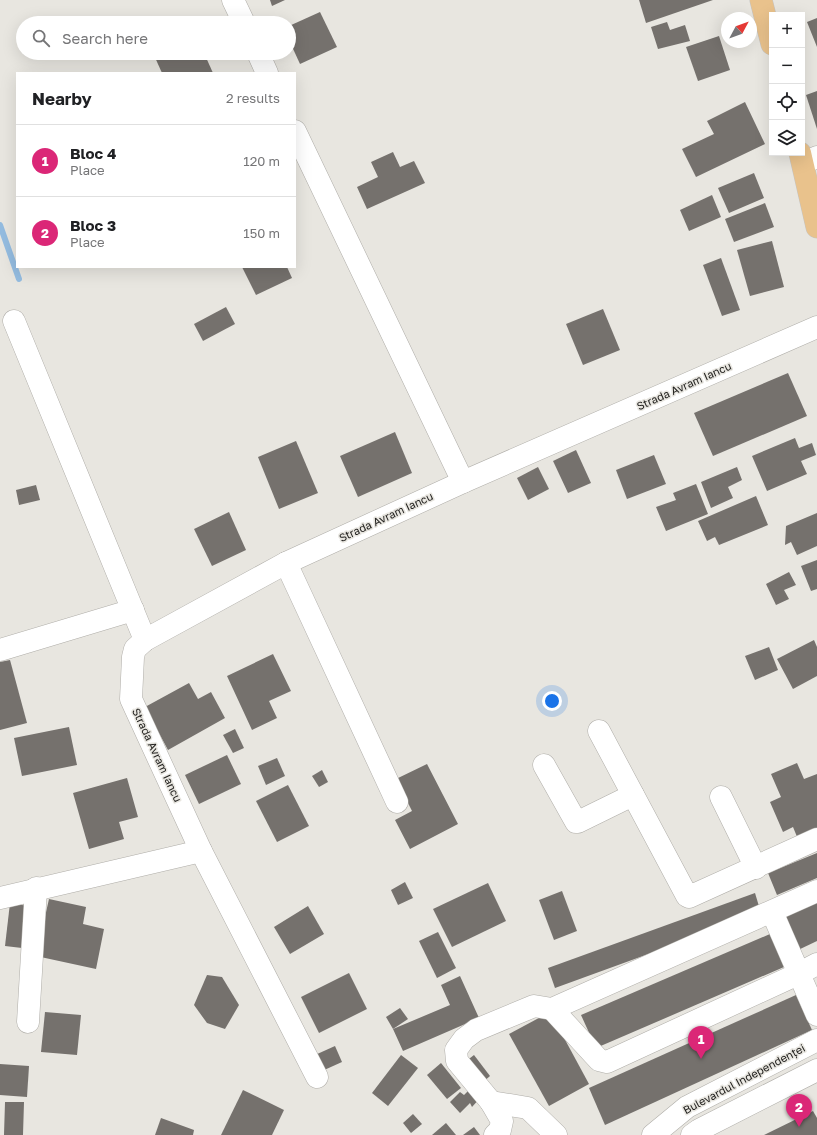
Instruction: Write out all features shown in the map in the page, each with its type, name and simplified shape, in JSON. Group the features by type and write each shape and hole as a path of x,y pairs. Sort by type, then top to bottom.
{"main road":[{"path":"761,0 769,32"},
{"path":"807,158 817,227"}],"street":[{"path":"233,0 241,16"},
{"path":"262,60 268,72"},
{"path":"296,133 462,482"},
{"path":"14,321 146,640"},
{"name":"Strada Avram Iancu","path":"317,1077 201,851 131,698 133,657 135,649 146,640 286,563 462,482 817,327"},
{"path":"286,563 397,802"},
{"path":"0,650 133,610"},
{"path":"599,731 687,896 692,897 817,839"},
{"path":"544,765 576,822 633,795"},
{"path":"721,797 756,868"},
{"path":"0,898 36,888 201,851"},
{"path":"28,1022 36,888"},
{"path":"495,1135 500,1130 502,1122 491,1102 457,1061 456,1050 464,1039 476,1030 534,1006 552,1009 817,891"},
{"path":"772,912 817,1015"},
{"path":"552,1009 599,1060 607,1062 817,964"},
{"name":"Bulevardul Independenței","path":"653,1135 687,1107 817,1040"},
{"path":"687,1107 696,1132 817,1070"},
{"path":"491,1102 528,1108 556,1135"}],"building":[{"path":"270,0 285,0 272,6"},
{"path":"639,0 713,0 646,23"},
{"path":"320,12 337,47 300,64 296,55 296,23"},
{"path":"817,18 817,47 807,22"},
{"path":"667,22 670,30 685,25 690,41 658,49 651,27"},
{"path":"719,36 721,48 723,48 730,70 698,81 686,47"},
{"path":"156,60 207,60 213,72 162,72"},
{"path":"817,91 817,129 806,95"},
{"path":"745,102 765,144 696,177 682,149 714,134 707,121"},
{"path":"393,152 400,167 414,161 425,183 367,209 357,187 378,177 371,162"},
{"path":"754,173 764,198 729,213 718,188"},
{"path":"712,195 721,217 689,231 680,210"},
{"path":"765,203 774,227 734,242 725,219"},
{"path":"772,241 784,287 750,296 737,250"},
{"path":"721,258 740,310 722,316 703,265"},
{"path":"242,268 287,268 292,278 256,295"},
{"path":"226,307 235,324 203,341 194,324"},
{"path":"603,309 620,350 583,365 566,324"},
{"path":"788,373 807,416 713,456 694,413"},
{"path":"395,432 412,473 358,497 340,456"},
{"path":"795,438 799,448 812,443 816,455 801,461 807,474 767,491 752,456"},
{"path":"296,441 318,493 279,509 258,457"},
{"path":"576,450 591,483 568,493 553,461"},
{"path":"654,455 666,484 627,499 616,470"},
{"path":"538,467 549,489 528,500 517,478"},
{"path":"737,467 742,480 728,487 733,498 711,508 701,482"},
{"path":"696,484 708,514 666,531 656,507 676,500 673,493"},
{"path":"36,485 40,500 19,505 16,490"},
{"path":"756,496 768,525 719,545 715,537 707,541 698,521"},
{"path":"229,512 246,550 212,566 194,529"},
{"path":"817,513 817,546 797,555 791,542 785,545 786,526"},
{"path":"817,560 817,589 811,591 801,566"},
{"path":"789,572 796,585 784,590 789,599 776,605 766,584"},
{"path":"814,640 817,647 817,676 793,689 777,659"},
{"path":"769,647 778,670 755,680 745,656"},
{"path":"273,654 291,691 269,701 277,718 252,730 227,676"},
{"path":"10,660 27,723 0,730 0,662"},
{"path":"189,683 198,699 211,692 225,718 168,750 145,707"},
{"path":"69,727 77,765 22,776 14,738"},
{"path":"235,729 244,748 233,753 223,735"},
{"path":"227,755 241,784 199,804 185,775"},
{"path":"277,758 285,776 266,785 258,766"},
{"path":"797,763 804,779 817,774 817,837 800,844 793,827 783,832 770,802 781,797 771,774"},
{"path":"427,764 458,824 410,849 395,820 412,811 396,779"},
{"path":"322,770 328,782 319,787 312,776"},
{"path":"127,778 138,817 119,822 124,839 89,849 73,793"},
{"path":"288,785 309,826 277,842 256,801"},
{"path":"817,853 817,878 777,895 768,873"},
{"path":"405,882 413,898 398,905 391,890"},
{"path":"488,883 506,921 452,947 433,909"},
{"path":"562,891 577,931 554,940 539,900"},
{"path":"755,893 761,913 555,988 548,968"},
{"path":"49,899 86,907 83,924 104,929 96,969 36,956"},
{"path":"817,899 817,941 796,951 780,915"},
{"path":"10,903 28,906 22,948 5,946"},
{"path":"308,906 324,934 290,954 274,927"},
{"path":"438,932 456,968 437,978 419,941"},
{"path":"770,934 784,967 596,1048 581,1015"},
{"path":"349,973 367,1009 319,1033 301,997"},
{"path":"207,975 222,977 239,1005 225,1029 207,1023 194,1005"},
{"path":"460,976 479,1018 403,1051 393,1029 450,1005 441,985"},
{"path":"796,995 812,1030 605,1125 589,1088"},
{"path":"400,1008 408,1019 393,1029 386,1017"},
{"path":"45,1012 81,1015 77,1055 41,1052"},
{"path":"550,1012 589,1084 549,1106 509,1034"},
{"path":"335,1046 342,1062 322,1071 315,1055"},
{"path":"401,1055 418,1068 388,1106 372,1093"},
{"path":"474,1055 490,1076 482,1083 465,1062"},
{"path":"441,1063 461,1088 447,1099 427,1075"},
{"path":"0,1064 29,1066 27,1097 0,1095"},
{"path":"471,1088 481,1097 472,1107 470,1103 460,1113 450,1102 460,1092 464,1095"},
{"path":"243,1090 284,1110 272,1135 221,1135"},
{"path":"5,1102 24,1102 23,1135 4,1135"},
{"path":"813,1111 817,1118 817,1135 764,1135"},
{"path":"413,1114 422,1124 411,1133 403,1123"},
{"path":"161,1118 194,1130 193,1135 155,1135"},
{"path":"446,1123 456,1135 432,1135"},
{"path":"474,1127 480,1135 463,1135"}],"waterway":[{"path":"0,225 19,279"}],"place":[{"name":"Bloc 4","path":"701,1059"},
{"name":"Bloc 3","path":"799,1127"}]}
